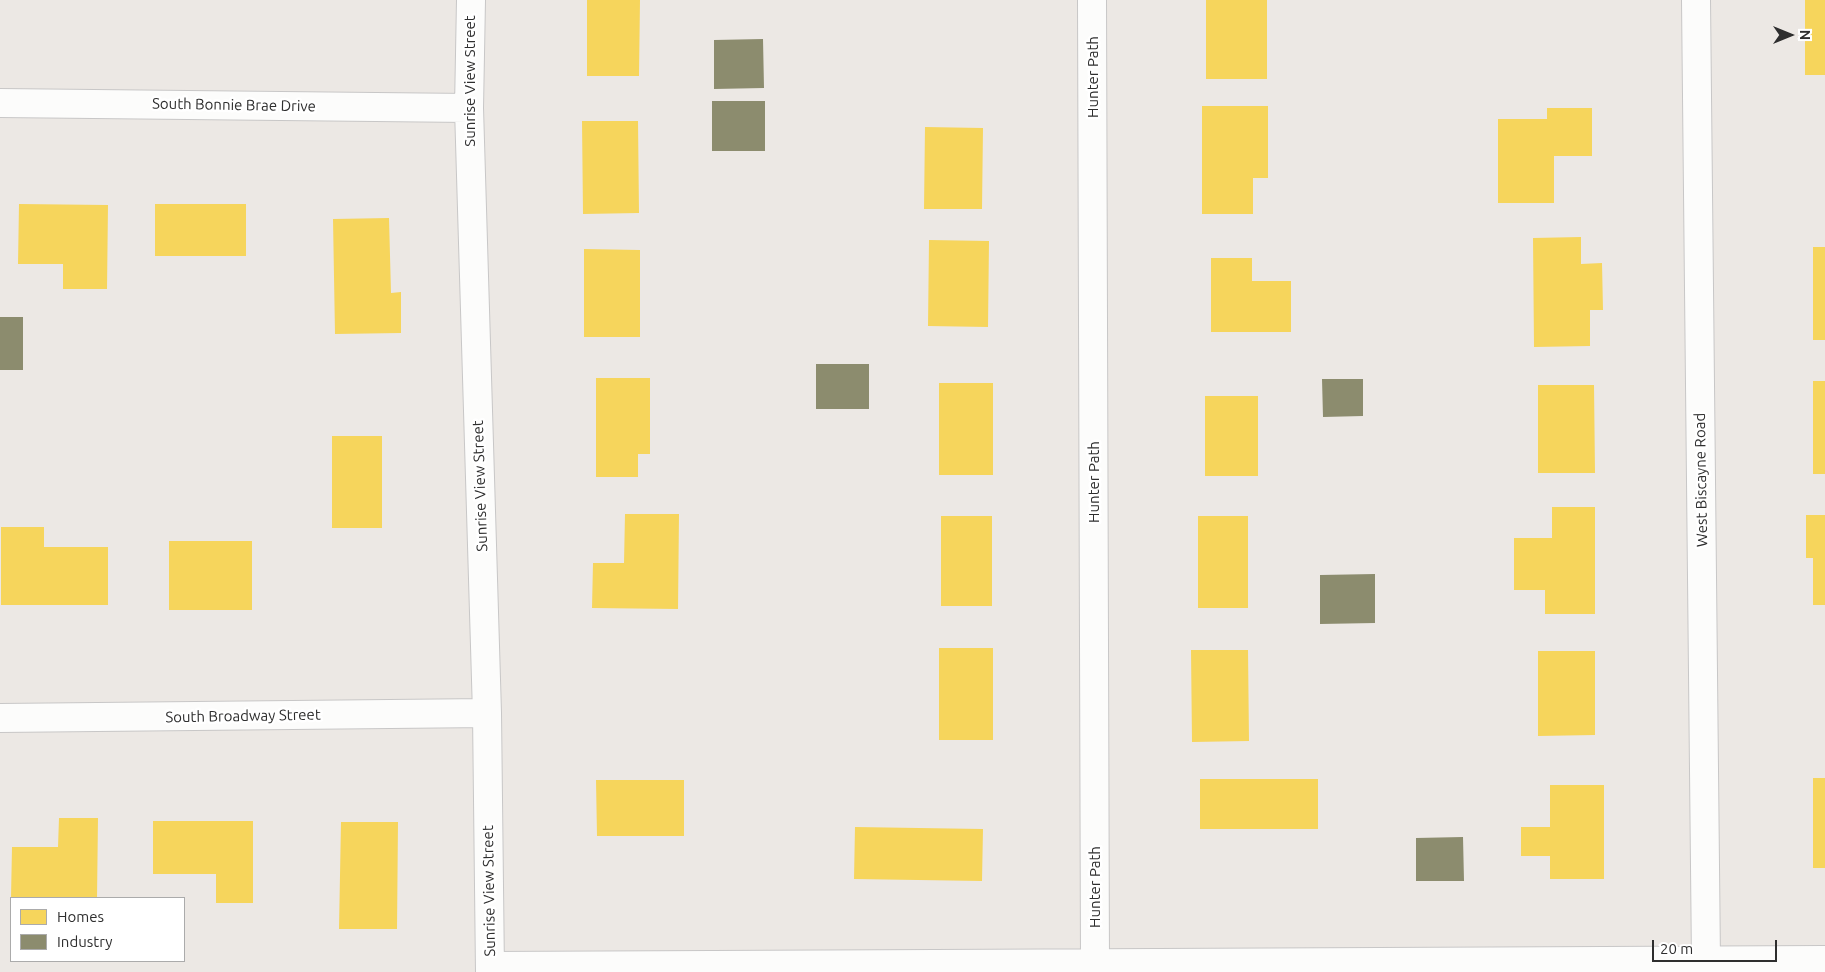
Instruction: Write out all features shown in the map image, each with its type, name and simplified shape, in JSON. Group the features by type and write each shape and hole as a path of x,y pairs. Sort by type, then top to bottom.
{"street":[{"name":"Sunrise View Street","path":"471,0 468,108 487,713 490,969"},
{"name":"Hunter Path","path":"1092,0 1095,963"},
{"name":"West Biscayne Road","path":"1696,0 1706,961"},
{"name":"South Bonnie Brae Drive","path":"0,103 468,108"},
{"name":"South Broadway Street","path":"0,718 487,713"},
{"path":"490,969 1095,963 1825,960"}],"building: Homes":[{"path":"587,0 640,0 639,76 587,76"},
{"path":"1206,0 1267,0 1267,79 1206,79"},
{"path":"1805,0 1825,0 1825,75 1805,75"},
{"path":"1202,106 1268,106 1268,178 1253,178 1253,214 1202,214"},
{"path":"1547,108 1592,108 1592,156 1554,156 1554,203 1498,203 1498,119 1547,119"},
{"path":"582,121 638,121 639,213 583,214"},
{"path":"925,127 983,128 982,209 924,209"},
{"path":"19,204 108,205 107,289 63,289 63,264 18,264"},
{"path":"155,204 246,204 246,256 155,256"},
{"path":"389,218 391,293 401,292 401,333 335,334 333,219"},
{"path":"1581,237 1581,264 1602,263 1603,310 1590,310 1590,346 1534,347 1533,238"},
{"path":"929,240 989,241 988,327 928,326"},
{"path":"1813,247 1825,247 1825,340 1813,340"},
{"path":"584,249 640,250 640,337 584,337"},
{"path":"1211,258 1252,258 1252,281 1291,281 1291,332 1211,332"},
{"path":"596,378 650,378 650,454 638,454 638,477 596,477"},
{"path":"1813,381 1825,381 1825,474 1813,474"},
{"path":"939,383 993,383 993,475 939,475"},
{"path":"1538,385 1594,385 1595,473 1538,473"},
{"path":"1205,396 1258,396 1258,476 1205,476"},
{"path":"332,436 382,436 382,528 332,528"},
{"path":"1552,507 1595,507 1595,614 1545,614 1545,590 1514,590 1514,538 1552,538"},
{"path":"625,514 679,514 678,609 592,608 593,563 624,563"},
{"path":"1806,515 1825,515 1825,605 1813,605 1813,558 1806,558"},
{"path":"941,516 992,516 992,606 941,606"},
{"path":"1198,516 1248,516 1248,608 1198,608"},
{"path":"1,527 44,527 44,547 108,547 108,605 1,605"},
{"path":"169,541 252,541 252,610 169,610"},
{"path":"939,648 993,648 993,740 939,740"},
{"path":"1191,650 1248,650 1249,741 1192,742"},
{"path":"1538,651 1595,651 1595,735 1538,736"},
{"path":"1813,778 1825,778 1825,868 1813,868"},
{"path":"1200,779 1318,779 1318,829 1200,829"},
{"path":"596,780 684,780 684,836 597,836"},
{"path":"1550,785 1604,785 1604,879 1550,879 1550,856 1521,856 1521,827 1550,827"},
{"path":"59,818 98,818 97,897 11,897 12,847 58,847"},
{"path":"153,821 253,821 253,903 216,903 216,874 153,874"},
{"path":"341,822 398,822 397,929 339,929"},
{"path":"855,827 983,829 982,881 854,879"}],"building: Industry":[{"path":"763,39 764,88 714,89 714,40"},
{"path":"712,101 765,101 765,151 712,151"},
{"path":"0,317 23,317 23,370 0,370"},
{"path":"816,364 869,364 869,409 816,409"},
{"path":"1322,379 1363,379 1363,416 1323,417"},
{"path":"1375,574 1375,623 1320,624 1320,575"},
{"path":"1463,837 1464,881 1416,881 1416,838"}]}
